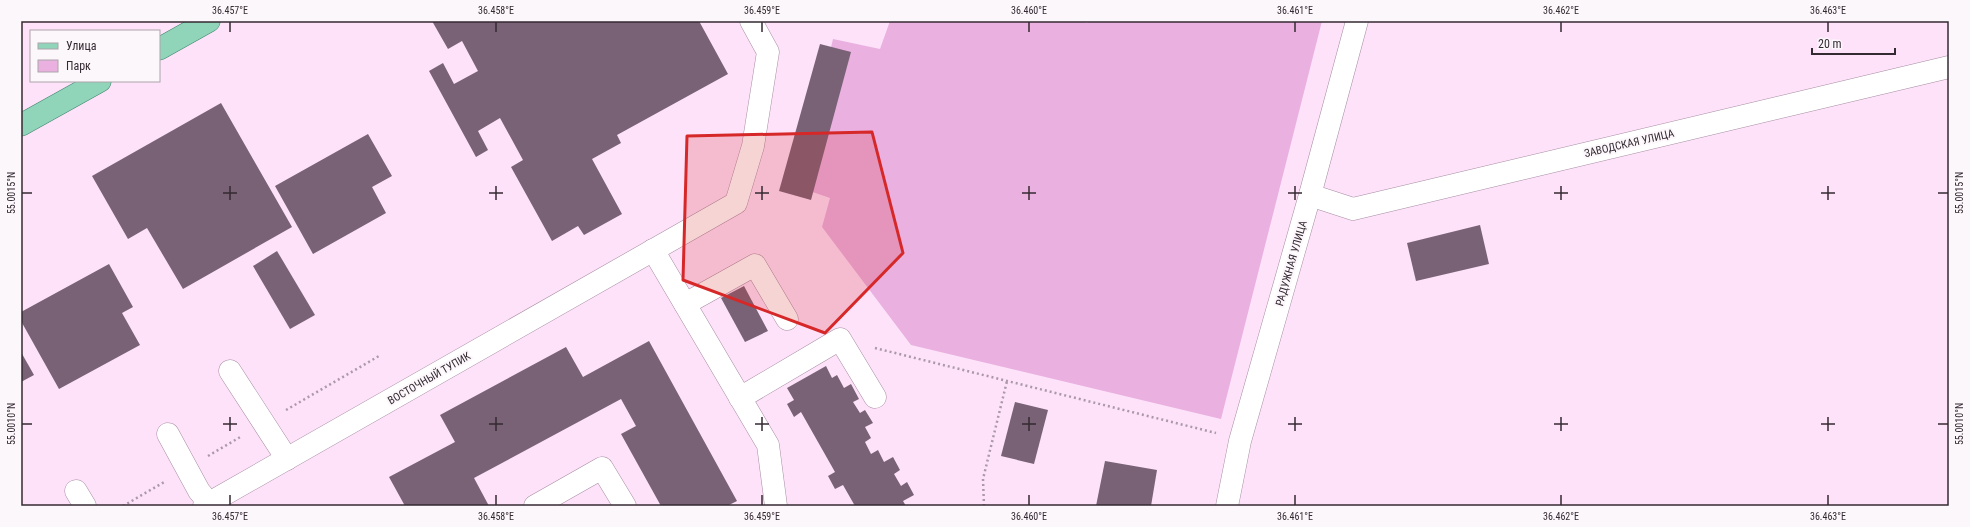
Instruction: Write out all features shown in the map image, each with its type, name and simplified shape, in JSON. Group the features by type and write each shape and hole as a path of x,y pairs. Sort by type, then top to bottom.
{"main road":[{"path":"160,48 209,21"},
{"path":"21,125 98,82"}],"street":[{"name":"ВОСТОЧНЫЙ ТУПИК","path":"206,505 736,203 753,146 768,52 751,21"},
{"name":"РАДУЖНАЯ УЛИЦА","path":"1227,506 1240,441 1310,195 1357,21"},
{"name":"ЗАВОДСКАЯ УЛИЦА","path":"1310,195 1353,209 1949,66"},
{"path":"653,250 768,445 776,506"},
{"path":"685,304 755,265 787,319"},
{"path":"740,398 840,339 876,397"},
{"path":"230,371 287,459"},
{"path":"168,434 206,505"},
{"path":"535,506 602,468 625,506"}],"path":[{"path":"840,339 1222,435"},
{"path":"984,506 983,479 1007,381"}],"highlighted area":[{"path":"872,132 903,253 825,333 683,280 687,136"}],"green space":[{"path":"890,21 1079,21 1088,23 1089,21 1322,21 1221,419 911,345 822,227 830,198 798,187 833,39 880,49"}],"building":[{"path":"432,21 699,21 728,74 617,135 621,143 592,159 622,214 584,235 578,226 552,241 511,167 523,160 500,118 478,131 488,150 476,157 429,71 443,63 454,84 478,71 462,41 448,49"},
{"path":"820,44 851,52 811,200 779,191"},
{"path":"221,103 292,227 183,289 147,228 128,239 92,176"},
{"path":"368,134 392,176 372,187 386,213 313,254 275,186"},
{"path":"1480,225 1489,264 1416,281 1407,243"},
{"path":"277,251 315,315 290,329 253,266"},
{"path":"109,264 133,307 122,313 140,345 59,389 21,321 21,312"},
{"path":"744,286 768,331 745,342 721,298"},
{"path":"649,341 737,501 727,506 661,506 621,434 636,426 621,399 474,478 489,506 405,506 389,477 455,442 440,415 566,347 583,377"},
{"path":"21,352 34,375 21,382"},
{"path":"826,366 832,378 837,375 844,388 851,384 859,399 853,402 860,413 865,410 873,423 865,427 871,438 865,442 871,454 878,450 884,462 893,457 900,470 894,474 901,486 907,482 914,495 903,501 906,506 855,506 843,485 835,489 828,476 835,472 801,412 794,417 787,404 794,400 787,388"},
{"path":"1015,402 1048,410 1034,464 1001,456"},
{"path":"1105,461 1157,470 1151,506 1096,506"}]}
